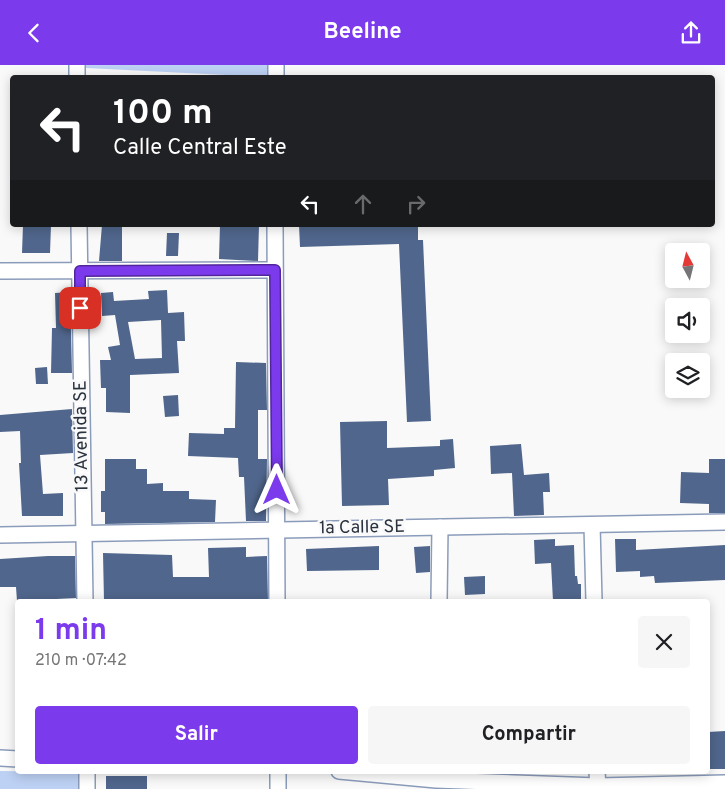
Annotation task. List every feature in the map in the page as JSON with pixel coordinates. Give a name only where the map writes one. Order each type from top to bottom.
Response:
[{"type":"street","name":"13 Avenida SE","points":[[79,227],[85,599]]},
{"type":"street","points":[[275,227],[277,599]]},
{"type":"street","points":[[0,271],[275,270]]},
{"type":"street","name":"1a Calle SE","points":[[0,535],[725,522]]},
{"type":"street","points":[[592,525],[594,599]]},
{"type":"street","points":[[439,599],[440,527]]},
{"type":"street","points":[[0,758],[15,759]]},
{"type":"street","points":[[87,774],[87,789]]},
{"type":"street","points":[[278,774],[278,789]]},
{"type":"street","points":[[371,774],[436,780],[725,783]]},
{"type":"shaded area","points":[[86,65],[267,65],[267,75],[227,75],[86,68]]},
{"type":"shaded area","points":[[0,771],[15,771],[15,774],[89,774],[89,789],[0,789]]},
{"type":"building","points":[[23,227],[51,227],[50,253],[22,253]]},
{"type":"building","points":[[102,227],[122,227],[122,261],[99,261]]},
{"type":"building","points":[[220,227],[259,227],[258,261],[219,259]]},
{"type":"building","points":[[299,227],[418,227],[418,240],[423,240],[431,421],[407,422],[399,244],[300,247]]},
{"type":"building","points":[[167,233],[179,233],[178,256],[166,256]]},
{"type":"building","points":[[167,290],[168,313],[184,312],[185,341],[177,341],[179,373],[130,375],[130,413],[106,412],[106,388],[101,388],[100,360],[111,360],[108,347],[120,345],[115,315],[102,316],[101,293],[113,292],[114,301],[149,299],[148,291]],"holes":[[[161,320],[162,358],[135,359],[128,322]]]},
{"type":"building","points":[[70,292],[72,373],[51,373],[52,328],[56,328],[55,293]]},
{"type":"building","points":[[236,362],[266,363],[267,410],[258,410],[258,459],[267,459],[266,521],[246,521],[244,477],[239,477],[238,458],[188,456],[189,433],[224,434],[224,428],[235,428]]},
{"type":"building","points":[[47,367],[48,384],[36,384],[35,368]]},
{"type":"building","points":[[178,395],[179,416],[165,417],[163,396]]},
{"type":"building","points":[[72,409],[73,453],[40,455],[43,494],[63,493],[63,516],[22,516],[19,463],[21,463],[20,431],[0,432],[0,415]]},
{"type":"building","points":[[387,421],[387,448],[440,446],[440,440],[453,439],[455,468],[434,470],[434,476],[388,479],[389,505],[342,506],[340,422]]},
{"type":"building","points":[[521,444],[524,475],[549,473],[550,492],[543,492],[544,515],[514,516],[512,473],[491,474],[490,446]]},
{"type":"building","points":[[105,459],[136,459],[136,469],[147,469],[147,484],[163,483],[163,491],[189,491],[189,499],[216,500],[215,522],[105,524],[105,512],[101,512],[101,491],[105,491]]},
{"type":"building","points":[[709,459],[725,459],[725,513],[709,513],[709,504],[680,503],[681,472],[709,473]]},
{"type":"building","points":[[555,539],[555,546],[574,545],[575,576],[577,576],[578,584],[581,584],[581,599],[553,599],[551,563],[535,564],[534,540]]},
{"type":"building","points":[[615,539],[636,539],[636,550],[725,545],[725,580],[655,583],[654,576],[640,577],[640,571],[616,572]]},
{"type":"building","points":[[379,546],[379,570],[307,571],[306,549]]},
{"type":"building","points":[[430,546],[430,572],[416,573],[414,547]]},
{"type":"building","points":[[246,547],[246,557],[267,556],[268,599],[104,599],[103,553],[172,555],[173,577],[209,577],[208,548]]},
{"type":"building","points":[[75,556],[76,598],[17,599],[16,587],[0,587],[0,559]]},
{"type":"building","points":[[485,576],[485,594],[465,595],[464,577]]},
{"type":"building","points":[[725,731],[725,769],[710,769],[710,732]]},
{"type":"building","points":[[106,776],[147,776],[147,789],[106,789]]},
{"type":"route","points":[[80,308],[80,271],[275,270],[277,490]]}]
